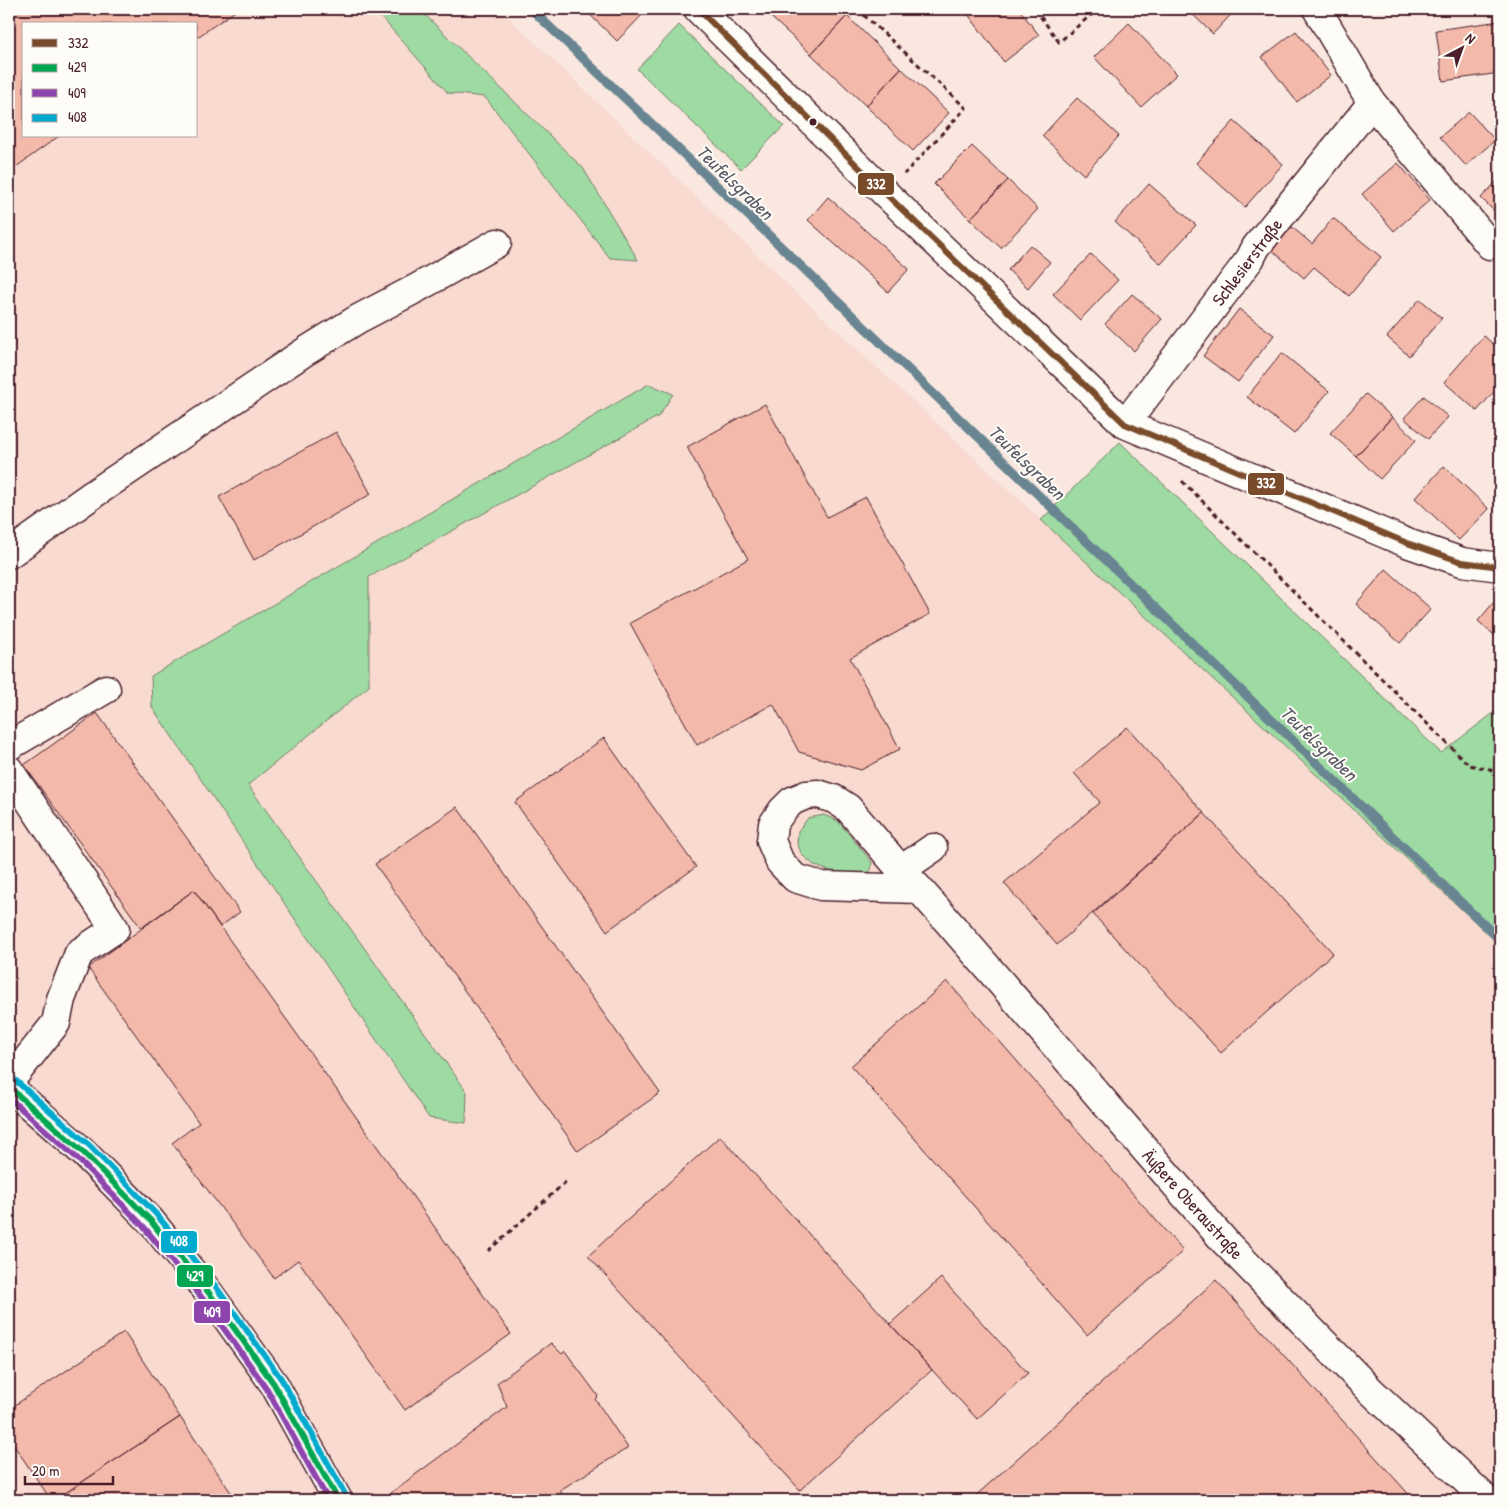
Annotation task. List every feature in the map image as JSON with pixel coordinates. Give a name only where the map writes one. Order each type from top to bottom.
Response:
[{"type":"street","points":[[698,9],[1124,424],[1407,544],[1462,562],[1500,567]]},
{"type":"street","points":[[1316,9],[1372,103],[1490,245]]},
{"type":"street","name":"Schlesierstraße","points":[[1124,424],[1244,267],[1256,247],[1372,103]]},
{"type":"street","points":[[9,554],[92,495],[306,351],[358,319],[496,243]]},
{"type":"street","points":[[9,746],[106,689]]},
{"type":"street","points":[[9,770],[115,929],[79,953],[61,999],[56,1023],[9,1082]]},
{"type":"street","name":"Äußere Oberaustraße","points":[[910,879],[821,886],[795,878],[780,862],[771,841],[773,824],[792,801],[806,795],[818,794],[848,808],[910,879],[1226,1243],[1371,1391],[1487,1500]]},
{"type":"street","points":[[910,879],[933,848]]},
{"type":"street","points":[[9,1087],[84,1153],[137,1206],[209,1293],[274,1384],[338,1500]]},
{"type":"path","points":[[858,9],[966,108],[886,194]]},
{"type":"path","points":[[862,13],[867,9]]},
{"type":"path","points":[[1035,9],[1059,42],[1098,9]]},
{"type":"path","points":[[1181,480],[1469,765],[1490,769],[1500,779]]},
{"type":"path","points":[[488,1251],[568,1180]]},
{"type":"shaded area","points":[[9,9],[500,9],[799,295],[1500,945],[1500,1500],[9,1500]]},
{"type":"green space","points":[[374,9],[419,9],[583,168],[638,260],[610,258],[485,97],[448,93]]},
{"type":"green space","points":[[679,25],[784,126],[741,169],[637,69]]},
{"type":"green space","points":[[649,384],[673,394],[659,416],[369,577],[369,686],[248,785],[467,1092],[466,1123],[429,1118],[152,707],[151,676]]},
{"type":"green space","points":[[1120,442],[1441,753],[1500,708],[1500,945],[1041,520]]},
{"type":"green space","points":[[824,815],[838,821],[872,862],[871,870],[866,874],[829,871],[814,865],[802,855],[797,843],[798,831],[808,818]]},
{"type":"building","points":[[9,9],[238,9],[198,37],[198,22],[22,22],[22,138],[56,138],[9,172]]},
{"type":"building","points":[[584,9],[648,9],[617,41]]},
{"type":"building","points":[[762,9],[839,9],[847,16],[811,54]]},
{"type":"building","points":[[964,9],[1019,9],[1039,35],[1004,62]]},
{"type":"building","points":[[1187,9],[1236,9],[1213,34]]},
{"type":"building","points":[[847,16],[901,68],[866,106],[811,54]]},
{"type":"building","points":[[1500,21],[1500,73],[1443,81],[1436,30]]},
{"type":"building","points":[[1129,23],[1177,74],[1141,107],[1094,57]]},
{"type":"building","points":[[1296,31],[1331,75],[1297,102],[1262,57]]},
{"type":"building","points":[[901,68],[949,113],[913,151],[866,106]]},
{"type":"building","points":[[1077,98],[1119,136],[1084,175],[1042,136]]},
{"type":"building","points":[[1469,112],[1495,140],[1466,166],[1440,137]]},
{"type":"building","points":[[1234,121],[1283,164],[1245,207],[1196,163]]},
{"type":"building","points":[[972,146],[1008,180],[970,219],[934,184]]},
{"type":"building","points":[[1398,163],[1430,200],[1394,231],[1362,194]]},
{"type":"building","points":[[1500,178],[1500,217],[1481,198]]},
{"type":"building","points":[[1008,180],[1038,209],[1001,248],[970,219]]},
{"type":"building","points":[[1149,184],[1196,225],[1161,264],[1115,222]]},
{"type":"building","points":[[828,197],[909,269],[888,292],[808,220]]},
{"type":"building","points":[[1333,218],[1381,257],[1349,296],[1314,267],[1304,278],[1272,250],[1292,227],[1312,244]]},
{"type":"building","points":[[1030,245],[1050,262],[1028,288],[1008,270]]},
{"type":"building","points":[[1091,254],[1118,280],[1080,320],[1053,294]]},
{"type":"building","points":[[1132,294],[1162,319],[1134,351],[1105,324]]},
{"type":"building","points":[[1420,299],[1442,318],[1409,356],[1387,337]]},
{"type":"building","points":[[1239,309],[1274,335],[1238,382],[1203,356]]},
{"type":"building","points":[[1484,336],[1500,350],[1500,385],[1477,411],[1444,382]]},
{"type":"building","points":[[1282,353],[1329,391],[1294,434],[1247,397]]},
{"type":"building","points":[[1366,394],[1392,417],[1356,456],[1330,433]]},
{"type":"building","points":[[1424,396],[1448,417],[1428,439],[1404,418]]},
{"type":"building","points":[[765,404],[827,517],[866,497],[930,614],[850,658],[900,749],[861,770],[799,752],[773,704],[697,745],[630,623],[748,559],[687,447]]},
{"type":"building","points":[[1392,417],[1416,440],[1380,479],[1356,456]]},
{"type":"building","points":[[336,432],[371,494],[254,560],[219,497]]},
{"type":"building","points":[[1444,466],[1489,509],[1459,540],[1415,498]]},
{"type":"building","points":[[1386,569],[1431,609],[1400,643],[1356,604]]},
{"type":"building","points":[[1500,595],[1500,640],[1478,621]]},
{"type":"building","points":[[97,713],[240,912],[220,927],[194,890],[141,928],[24,765]]},
{"type":"building","points":[[1127,727],[1204,813],[1057,945],[1004,883],[1100,802],[1074,773]]},
{"type":"building","points":[[604,738],[696,867],[607,931],[515,802]]},
{"type":"building","points":[[457,807],[660,1093],[578,1151],[375,864]]},
{"type":"building","points":[[1204,813],[1333,953],[1221,1053],[1093,914]]},
{"type":"building","points":[[194,890],[511,1334],[405,1410],[298,1260],[274,1278],[172,1143],[199,1123],[88,968]]},
{"type":"building","points":[[947,981],[1183,1251],[1087,1335],[851,1066]]},
{"type":"building","points":[[720,1136],[932,1370],[800,1490],[588,1256]]},
{"type":"building","points":[[941,1278],[1028,1373],[977,1419],[890,1324]]},
{"type":"building","points":[[1216,1280],[1414,1500],[971,1500]]},
{"type":"building","points":[[124,1332],[180,1417],[55,1500],[51,1500],[9,1438],[9,1409]]},
{"type":"building","points":[[551,1343],[562,1354],[565,1351],[598,1396],[595,1399],[628,1448],[560,1490],[565,1500],[381,1500],[507,1407],[497,1383]]},
{"type":"building","points":[[180,1417],[236,1500],[55,1500]]},
{"type":"waterway","name":"Teufelsgraben","points":[[531,9],[774,240],[1500,940]]},
{"type":"transit line","name":"332","points":[[698,9],[886,194],[1125,424],[1407,543],[1462,562],[1500,567]]},
{"type":"transit line","name":"408","points":[[15,1080],[90,1146],[156,1214],[216,1287],[282,1380],[346,1496]]},
{"type":"transit line","name":"429","points":[[9,1087],[84,1153],[150,1220],[209,1293],[274,1384],[338,1500]]},
{"type":"transit line","name":"409","points":[[9,1098],[78,1159],[143,1226],[202,1298],[267,1389],[328,1500]]}]
